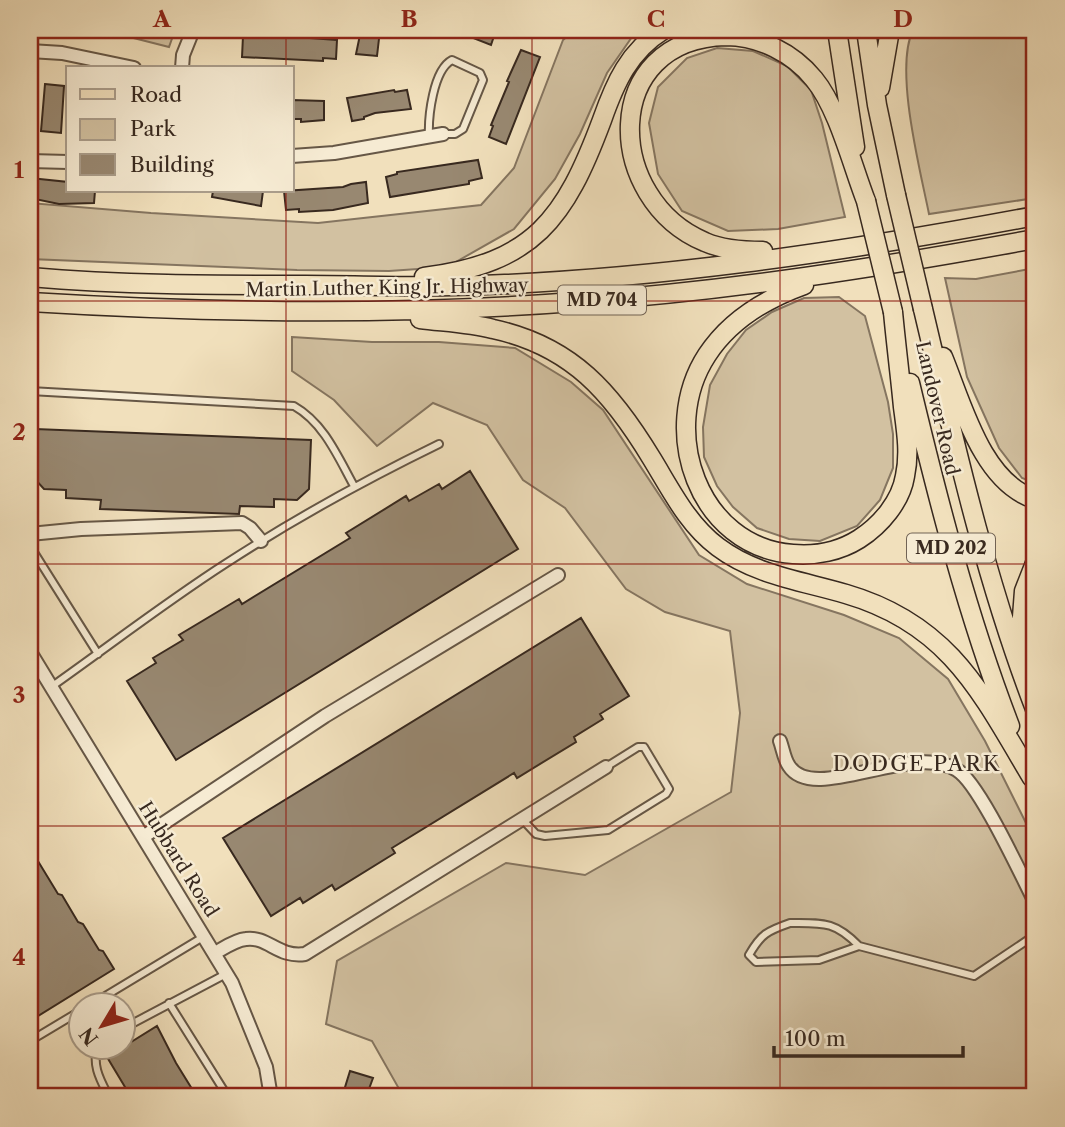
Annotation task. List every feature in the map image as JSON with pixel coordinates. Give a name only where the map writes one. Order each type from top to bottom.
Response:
[{"type":"main road","points":[[360,285],[449,274],[482,266],[508,254],[531,238],[558,210],[576,183],[614,86],[625,66],[645,42],[663,30]]},
{"type":"main road","name":"Landover Road","points":[[837,30],[846,99],[866,201],[941,511],[961,584],[1000,700],[1034,781]]},
{"type":"main road","name":"Landover Road","points":[[866,30],[877,105],[896,195],[981,548],[1035,709]]},
{"type":"main road","points":[[877,105],[890,30]]},
{"type":"main road","points":[[821,252],[754,251],[714,246],[690,234],[660,209],[638,174],[629,135],[634,98],[649,70],[676,48],[708,38],[743,37],[787,54],[814,78],[827,98],[866,201]]},
{"type":"main road","name":"Martin Luther King Jr. Highway","points":[[30,276],[201,284],[453,286],[529,282],[652,272],[821,252],[1032,216]]},
{"type":"main road","name":"Martin Luther King Jr. Highway","points":[[30,302],[184,310],[364,312],[575,302],[838,273],[1035,239]]},
{"type":"main road","points":[[946,256],[1035,250]]},
{"type":"main road","points":[[838,273],[775,296],[751,310],[712,347],[694,382],[686,423],[690,466],[704,501],[720,520],[739,536],[760,547],[783,553],[821,553],[854,542],[872,529],[887,513],[903,486],[907,462],[893,312]]},
{"type":"main road","points":[[923,309],[987,459],[1011,487],[1035,499]]},
{"type":"main road","points":[[364,312],[492,328],[524,338],[570,363],[597,384],[618,408],[689,518],[706,537],[727,554],[751,567],[872,602],[900,615],[928,634],[953,657],[975,684],[1034,781]]},
{"type":"main road","points":[[1018,663],[1024,591],[1035,563]]},
{"type":"street","points":[[181,66],[193,30]]},
{"type":"street","points":[[30,51],[62,53],[97,64],[116,66]]},
{"type":"street","points":[[294,156],[334,153],[443,134]]},
{"type":"street","points":[[30,160],[66,162]]},
{"type":"street","points":[[30,534],[81,529],[242,523],[261,541]]},
{"type":"street","points":[[143,837],[337,709],[558,575]]},
{"type":"street","name":"Hubbard Road","points":[[30,652],[226,973],[245,1012],[266,1067],[271,1097]]},
{"type":"street","points":[[780,741],[789,766],[795,772],[815,779],[848,776],[924,760],[950,765],[961,771],[980,797],[1035,902]]},
{"type":"street","points":[[215,953],[238,941],[254,939],[294,956],[305,954],[606,767]]},
{"type":"lane","points":[[429,137],[428,113],[433,95],[446,63],[452,60],[480,73],[483,80],[463,130],[455,134],[443,134]]},
{"type":"lane","points":[[30,391],[295,406],[308,414],[321,429],[354,486]]},
{"type":"lane","points":[[51,687],[261,541],[354,486],[439,444]]},
{"type":"lane","points":[[30,546],[98,654]]},
{"type":"lane","points":[[522,819],[536,834],[545,836],[608,830],[666,794],[668,789],[644,747],[638,747],[606,767]]},
{"type":"lane","points":[[859,946],[819,960],[755,962],[749,955],[759,939],[769,930],[790,923],[835,926],[845,931],[859,946],[974,976],[1035,934]]},
{"type":"lane","points":[[115,990],[204,936]]},
{"type":"lane","points":[[136,1021],[226,973]]},
{"type":"lane","points":[[169,1003],[228,1097]]},
{"type":"lane","points":[[30,1041],[66,1019]]},
{"type":"lane","points":[[96,1060],[97,1072],[109,1097]]},
{"type":"green space","points":[[102,30],[175,30],[169,47]]},
{"type":"green space","points":[[575,30],[643,30],[632,37],[607,73],[580,134],[555,179],[514,229],[447,267],[389,271],[297,270],[30,259],[30,203],[318,223],[481,205],[514,168],[563,40]]},
{"type":"green space","points":[[913,30],[1035,30],[1035,198],[929,214],[907,93],[908,47]]},
{"type":"green space","points":[[717,48],[753,51],[787,66],[811,90],[845,217],[778,229],[728,231],[682,211],[658,174],[649,123],[658,87],[687,58]]},
{"type":"green space","points":[[1035,268],[1035,483],[1022,478],[999,448],[967,377],[945,278],[976,279]]},
{"type":"green space","points":[[839,297],[865,316],[888,402],[893,434],[893,468],[880,500],[857,526],[820,541],[789,539],[757,528],[733,507],[717,486],[704,457],[703,427],[710,385],[727,354],[746,330],[772,312],[804,298]]},
{"type":"green space","points":[[292,337],[372,342],[439,342],[515,348],[571,382],[603,410],[699,555],[747,584],[844,615],[899,638],[948,679],[985,741],[1035,841],[1035,1097],[401,1097],[402,1094],[372,1041],[326,1024],[337,961],[506,863],[585,875],[731,792],[740,713],[730,631],[665,612],[626,589],[565,508],[523,480],[487,425],[433,403],[377,446],[334,400],[292,371]]},
{"type":"building","points":[[361,30],[380,30],[377,56],[356,54]]},
{"type":"building","points":[[453,30],[496,30],[491,45]]},
{"type":"building","points":[[255,34],[337,40],[336,59],[323,58],[323,61],[242,57],[243,36],[255,37]]},
{"type":"building","points":[[521,50],[540,57],[506,144],[489,137],[493,126],[491,125],[509,82],[507,81]]},
{"type":"building","points":[[45,84],[64,86],[61,133],[41,131]]},
{"type":"building","points":[[407,90],[411,109],[375,113],[352,121],[347,98]]},
{"type":"building","points":[[294,100],[324,101],[324,120],[301,122],[301,119],[294,119]]},
{"type":"building","points":[[478,160],[482,178],[469,181],[469,184],[390,197],[386,177],[397,172]]},
{"type":"building","points":[[30,178],[66,182],[66,192],[95,192],[94,203],[59,204],[30,198]]},
{"type":"building","points":[[366,182],[368,203],[333,210],[286,210],[284,192]]},
{"type":"building","points":[[213,192],[263,192],[261,206],[212,197]]},
{"type":"building","points":[[35,429],[311,440],[309,489],[297,500],[274,499],[274,507],[240,506],[239,514],[100,509],[101,500],[66,498],[66,490],[44,489],[33,477]]},
{"type":"building","points":[[470,471],[518,549],[176,760],[127,681],[156,663],[153,658],[183,640],[179,635],[239,599],[242,604],[350,538],[346,533],[406,496],[409,501],[439,484],[442,489]]},
{"type":"building","points":[[581,618],[629,696],[600,714],[603,719],[574,737],[576,742],[517,778],[514,773],[392,848],[395,853],[335,890],[332,885],[303,903],[300,898],[271,916],[223,838]]},
{"type":"building","points":[[30,848],[58,894],[62,895],[78,922],[83,924],[114,969],[80,990],[66,990],[66,999],[30,1021]]},
{"type":"building","points":[[157,1026],[197,1097],[131,1097],[109,1060],[136,1060],[136,1039]]},
{"type":"building","points":[[350,1071],[373,1078],[366,1097],[342,1097]]},
{"type":"district","name":"DODGE PARK","points":[[917,764]]}]
